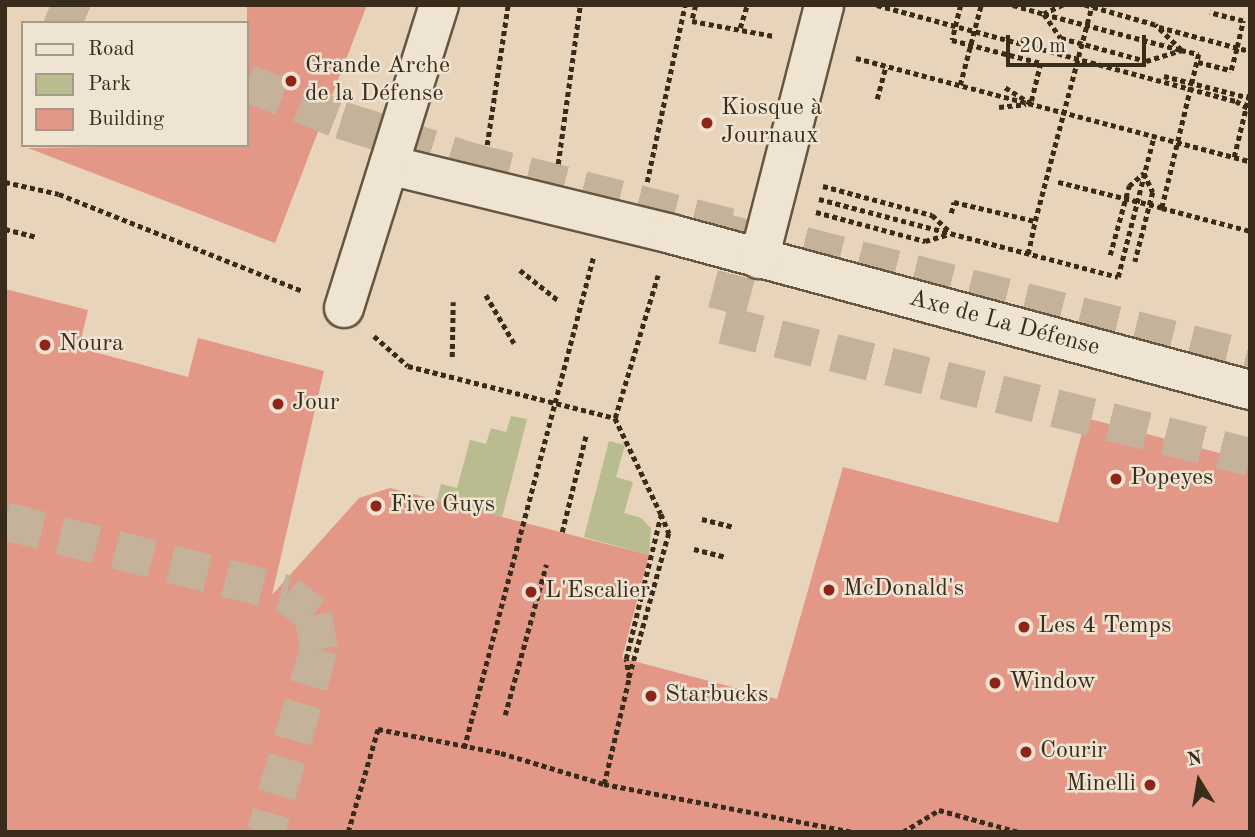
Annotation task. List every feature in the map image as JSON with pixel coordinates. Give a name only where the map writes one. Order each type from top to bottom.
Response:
[{"type":"street","points":[[344,307],[439,5]]},
{"type":"street","points":[[759,259],[824,5]]},
{"type":"street","name":"Axe de La Défense","points":[[389,165],[671,234],[1250,390]]},
{"type":"path","points":[[485,154],[508,5]]},
{"type":"path","points":[[556,174],[580,5]]},
{"type":"path","points":[[646,187],[685,5]]},
{"type":"path","points":[[696,5],[692,21],[728,31],[740,28],[777,37]]},
{"type":"path","points":[[740,28],[747,5]]},
{"type":"path","points":[[961,5],[952,40],[1041,63],[1031,104]]},
{"type":"path","points":[[960,85],[981,5]]},
{"type":"path","points":[[1013,5],[1199,54],[1162,208]]},
{"type":"path","points":[[1044,14],[1063,5]]},
{"type":"path","points":[[1085,5],[1155,25],[1181,50]]},
{"type":"path","points":[[876,6],[1236,101],[1250,107]]},
{"type":"path","points":[[1028,254],[1091,7],[1250,51]]},
{"type":"path","points":[[1198,62],[1231,70],[1237,47],[1243,21],[1210,13]]},
{"type":"path","points":[[1044,14],[1061,38],[1146,61],[1181,50]]},
{"type":"path","points":[[850,56],[1250,161]]},
{"type":"path","points":[[877,99],[886,66]]},
{"type":"path","points":[[1164,76],[1250,98]]},
{"type":"path","points":[[1004,87],[1031,104]]},
{"type":"path","points":[[1233,156],[1250,92]]},
{"type":"path","points":[[999,107],[1031,104]]},
{"type":"path","points":[[808,196],[1118,277],[1154,136]]},
{"type":"path","points":[[1177,142],[1250,161]]},
{"type":"path","points":[[1233,156],[1250,161]]},
{"type":"path","points":[[1110,255],[1129,186],[1144,173]]},
{"type":"path","points":[[1135,261],[1153,192],[1144,173]]},
{"type":"path","points":[[1057,182],[1250,231]]},
{"type":"path","points":[[5,183],[58,194],[344,307],[408,366],[615,418]]},
{"type":"path","points":[[811,183],[932,215],[951,233]]},
{"type":"path","points":[[951,213],[954,202],[1035,222]]},
{"type":"path","points":[[805,209],[925,241],[951,233]]},
{"type":"path","points":[[464,748],[603,218]]},
{"type":"path","points":[[5,229],[37,237]]},
{"type":"path","points":[[604,784],[629,678],[669,533],[615,418],[671,234]]},
{"type":"path","points":[[520,270],[559,301]]},
{"type":"path","points":[[486,295],[514,343]]},
{"type":"path","points":[[452,357],[453,302]]},
{"type":"path","points":[[562,532],[586,435]]},
{"type":"path","points":[[629,678],[626,659],[661,514]]},
{"type":"path","points":[[702,519],[734,527]]},
{"type":"path","points":[[694,548],[726,557]]},
{"type":"path","points":[[505,715],[546,565]]},
{"type":"path","points":[[348,832],[378,729],[464,748],[501,753],[604,784],[853,832]]},
{"type":"path","points":[[903,832],[939,810],[1019,832]]},
{"type":"green space","points":[[511,416],[527,419],[502,517],[437,500],[441,484],[457,488],[470,440],[486,444],[491,428],[506,432]]},
{"type":"green space","points":[[609,441],[625,445],[616,477],[633,482],[624,513],[641,518],[651,528],[649,555],[584,537]]},
{"type":"building","name":"Grande Arche de la Défense","points":[[247,5],[367,5],[275,243],[28,148],[248,147]]},
{"type":"building","name":"Les 4 Temps","points":[[5,289],[88,310],[79,348],[188,377],[198,338],[324,371],[272,595],[359,498],[390,488],[649,555],[622,658],[777,699],[843,467],[1058,523],[1086,418],[1250,461],[1250,832],[5,832]]},
{"type":"tunnel","points":[[50,5],[90,21]]},
{"type":"tunnel","points":[[248,83],[341,120],[472,162],[1250,359]]},
{"type":"tunnel","points":[[751,220],[723,325],[1250,457]]},
{"type":"tunnel","points":[[5,521],[287,594],[313,615],[319,649],[266,832]]},
{"type":"place","name":"Grande Arche de la Défense","points":[[291,81]]},
{"type":"place","name":"Kiosque à Journaux","points":[[707,123]]},
{"type":"place","name":"Noura","points":[[45,345]]},
{"type":"place","name":"Jour","points":[[278,404]]},
{"type":"place","name":"Popeyes","points":[[1116,479]]},
{"type":"place","name":"Five Guys","points":[[376,506]]},
{"type":"place","name":"McDonald's","points":[[829,590]]},
{"type":"place","name":"L'Escalier","points":[[531,592]]},
{"type":"place","name":"Les 4 Temps","points":[[1024,627]]},
{"type":"place","name":"Window","points":[[995,683]]},
{"type":"place","name":"Starbucks","points":[[651,696]]},
{"type":"place","name":"Courir","points":[[1026,752]]},
{"type":"place","name":"Minelli","points":[[1150,785]]}]
